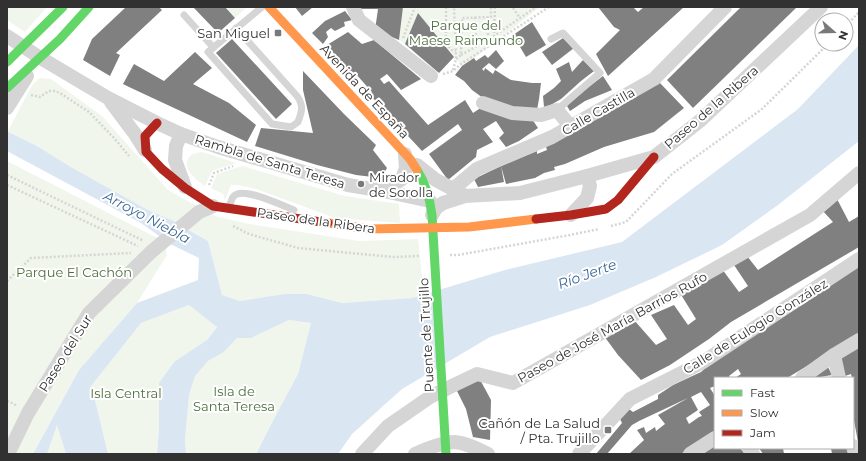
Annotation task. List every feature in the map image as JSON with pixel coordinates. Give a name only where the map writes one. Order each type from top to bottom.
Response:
[{"type":"main road","points":[[7,62],[63,7]]},
{"type":"main road","points":[[12,89],[89,7]]},
{"type":"main road","name":"Avenida de España","points":[[269,7],[407,157],[422,178],[430,200],[432,215]]},
{"type":"main road","points":[[146,152],[145,136],[157,124]]},
{"type":"main road","name":"Rambla de Santa Teresa","points":[[146,152],[162,169],[185,188]]},
{"type":"main road","points":[[571,215],[606,209],[618,200],[654,157]]},
{"type":"main road","name":"Paseo de la Ribera","points":[[185,188],[213,206],[369,229],[469,227],[571,215]]},
{"type":"main road","name":"Puente de Trujillo","points":[[432,215],[446,454]]},
{"type":"street","points":[[353,7],[359,20],[432,76]]},
{"type":"street","name":"Calle Castilla","points":[[459,193],[477,169],[552,137],[654,79],[725,7]]},
{"type":"street","name":"Paseo de la Ribera","points":[[459,193],[520,194],[654,157],[701,120],[821,7]]},
{"type":"street","name":"Rambla de Santa Teresa","points":[[7,36],[108,98],[157,124],[181,134],[218,147],[348,185],[430,200]]},
{"type":"street","points":[[7,108],[12,89],[39,57]]},
{"type":"street","name":"Rambla de Santa Teresa","points":[[108,98],[135,134],[146,152]]},
{"type":"street","points":[[483,103],[512,113],[541,115],[557,110],[570,126]]},
{"type":"street","name":"Rambla de Santa Teresa","points":[[181,134],[176,146],[175,160],[185,188]]},
{"type":"street","points":[[384,191],[402,179],[406,168],[407,157]]},
{"type":"street","points":[[407,157],[436,180],[459,193],[436,208],[432,215]]},
{"type":"street","points":[[609,170],[620,176],[622,181],[618,200]]},
{"type":"street","name":"Paseo de José María Barrios Rufo","points":[[362,454],[388,426],[430,397],[477,374],[513,383],[810,216],[859,173]]},
{"type":"street","points":[[571,215],[587,198],[590,186],[588,176]]},
{"type":"street","name":"Paseo del Sur","points":[[8,454],[28,413],[89,313],[154,250],[199,212],[213,206]]},
{"type":"street","name":"Calle de Eulogio González","points":[[579,454],[630,393],[703,362],[859,260]]},
{"type":"street","points":[[803,377],[834,355],[859,340]]},
{"type":"street","points":[[834,355],[839,377]]},
{"type":"street","points":[[690,454],[714,439]]},
{"type":"street","points":[[416,454],[441,444],[455,442],[467,445],[488,454]]},
{"type":"lane","points":[[236,28],[297,96],[301,103],[302,111],[298,122],[291,127],[272,124],[208,52],[213,47],[236,28],[262,7]]},
{"type":"lane","points":[[184,15],[213,47]]},
{"type":"lane","points":[[551,39],[563,33],[600,73],[557,110]]},
{"type":"lane","points":[[229,208],[233,196],[247,193],[330,224]]},
{"type":"path","points":[[401,42],[415,7]]},
{"type":"path","points":[[446,7],[446,37],[448,46],[452,50],[456,51]]},
{"type":"path","points":[[453,71],[456,59],[454,7]]},
{"type":"path","points":[[461,55],[462,18],[491,17],[491,7]]},
{"type":"path","points":[[494,7],[494,36],[536,7]]},
{"type":"path","points":[[432,76],[446,74],[453,71],[461,64],[549,7]]},
{"type":"path","points":[[513,8],[520,18]]},
{"type":"path","points":[[475,17],[476,47]]},
{"type":"path","points":[[456,59],[488,40],[488,17]]},
{"type":"path","points":[[12,89],[40,97],[48,91],[60,93],[89,112],[133,160]]},
{"type":"path","points":[[213,206],[216,194],[207,191],[214,173],[235,165]]},
{"type":"path","points":[[7,175],[154,250]]},
{"type":"path","points":[[7,184],[154,250]]},
{"type":"path","points":[[226,224],[233,227]]},
{"type":"path","points":[[7,281],[31,258],[154,250]]},
{"type":"green space","points":[[7,7],[47,7],[25,32],[7,20]]},
{"type":"green space","points":[[225,7],[247,7],[235,18]]},
{"type":"green space","name":"Parque del Maese Raimundo","points":[[403,7],[540,7],[463,67],[418,13],[405,44],[399,40]]},
{"type":"green space","points":[[40,78],[51,79],[102,116],[168,190],[215,216],[249,224],[359,241],[418,239],[424,295],[412,298],[342,303],[307,294],[284,294],[240,301],[222,295],[208,241],[178,223],[148,210],[8,131],[31,87]]},
{"type":"green space","points":[[202,152],[236,163],[212,171],[205,186],[192,175],[187,167],[188,159],[191,156]]},
{"type":"green space","name":"Parque El Cachón","points":[[7,161],[165,242],[167,255],[137,303],[79,370],[33,454],[7,454]]},
{"type":"green space","points":[[242,166],[345,196],[399,204],[400,223],[335,218],[256,189],[238,185],[231,185],[225,200],[223,194],[211,188],[217,174]]},
{"type":"green space","name":"Isla Central","points":[[189,305],[217,326],[207,340],[175,361],[159,429],[157,454],[108,454],[90,386],[141,323]]},
{"type":"green space","name":"Isla de Santa Teresa","points":[[289,320],[311,323],[298,374],[256,454],[186,454],[185,440],[189,395],[195,376],[208,361],[224,352],[237,338],[251,338]]},
{"type":"green space","points":[[57,424],[66,454],[47,454]]},
{"type":"water","name":"Río Jerte","points":[[859,45],[859,141],[778,205],[722,245],[656,277],[590,305],[490,337],[402,389],[352,434],[338,454],[256,454],[298,374],[311,323],[289,320],[251,338],[237,338],[224,352],[208,361],[195,376],[189,395],[185,440],[186,454],[157,454],[159,429],[159,383],[175,361],[207,340],[217,327],[189,305],[141,323],[91,386],[108,454],[66,454],[57,425],[47,454],[33,454],[79,370],[137,303],[198,280],[199,258],[170,244],[187,229],[208,241],[222,295],[240,301],[284,294],[307,294],[342,303],[412,298],[505,270],[622,242],[798,109],[854,52]]},
{"type":"water","name":"Arroyo Niebla","points":[[7,131],[37,146],[69,166],[148,210],[178,223],[162,238],[141,223],[7,151]]},
{"type":"building","points":[[126,7],[159,7],[162,10],[116,53],[120,55],[110,76],[83,60],[92,39]]},
{"type":"building","points":[[193,7],[225,7],[235,18],[218,33]]},
{"type":"building","points":[[295,7],[313,7],[302,16]]},
{"type":"building","points":[[357,7],[403,7],[399,40],[375,30],[378,9],[358,9]]},
{"type":"building","points":[[598,7],[633,7],[638,12],[644,7],[684,7],[608,76],[596,54],[620,30],[614,27]]},
{"type":"building","points":[[741,7],[797,7],[693,108],[667,80]]},
{"type":"building","points":[[345,11],[352,20],[344,22],[345,26],[335,31],[331,28],[326,32],[328,37],[323,44],[312,33],[325,21]]},
{"type":"building","points":[[418,13],[454,57],[439,73],[405,44]]},
{"type":"building","points":[[532,22],[546,45],[526,57],[513,35]]},
{"type":"building","points":[[348,32],[362,44],[374,40],[421,79],[401,90],[387,74],[380,79],[384,84],[389,81],[428,125],[465,100],[473,113],[482,107],[532,119],[538,128],[519,141],[506,147],[499,138],[504,133],[496,121],[483,129],[493,142],[477,150],[476,157],[448,180],[429,154],[462,130],[458,124],[422,151],[369,94],[372,92],[355,73],[353,75],[327,45]]},
{"type":"building","points":[[563,38],[574,48],[552,65],[542,52]]},
{"type":"building","points":[[232,39],[292,104],[276,119],[216,53]]},
{"type":"building","points":[[496,50],[504,61],[496,69],[489,63],[482,69],[484,71],[485,68],[493,74],[495,70],[511,80],[541,83],[537,110],[503,106],[483,98],[455,75],[462,66],[474,58],[476,61],[485,55],[488,58]]},
{"type":"building","points":[[195,52],[212,68],[193,84],[229,103],[256,125],[247,142],[123,84],[134,64],[164,81]]},
{"type":"building","points":[[583,60],[594,71],[561,99],[549,106],[544,107],[543,96],[561,81],[556,69],[569,62],[572,72]]},
{"type":"building","points":[[303,71],[376,145],[373,150],[387,168],[381,178],[356,175],[255,146],[261,128],[313,133],[303,90]]},
{"type":"building","points":[[603,76],[612,90],[585,101],[570,111],[567,106],[587,84],[590,86]]},
{"type":"building","points":[[660,83],[684,108],[654,132],[604,147],[565,164],[554,167],[555,170],[544,173],[535,178],[506,184],[501,166],[537,151],[537,154],[547,150],[546,147],[592,118]]},
{"type":"building","points":[[501,166],[504,182],[478,187],[474,179]]},
{"type":"building","points":[[837,199],[849,222],[859,216],[859,247],[731,322],[709,339],[670,365],[641,380],[618,355],[604,336],[634,320],[656,345],[667,339],[651,315],[674,305],[688,325],[696,319],[680,293],[722,269],[739,292],[748,286],[734,265],[747,256],[758,270],[833,222],[822,210]]},
{"type":"building","points":[[859,265],[859,335],[789,377],[736,377],[741,374],[738,369],[730,377],[714,377],[714,386],[710,388],[714,394],[714,432],[681,454],[629,454],[644,440],[637,430],[644,427],[646,433],[655,427],[656,431],[665,424],[658,415],[688,398],[632,425],[607,454],[596,454],[622,423],[620,419],[629,409],[633,412],[658,399],[658,395],[673,385],[701,372],[721,354]],"holes":[[[701,392],[710,405],[699,412],[702,416],[689,424],[686,418],[698,410],[691,397]]]},
{"type":"building","points":[[859,346],[859,442],[854,420],[854,377],[852,377],[851,374],[845,376],[840,357]]},
{"type":"building","points":[[827,365],[832,375],[820,377],[810,377]]},
{"type":"building","points":[[477,374],[491,400],[490,440],[473,437],[466,409],[454,385]]},
{"type":"building","points":[[714,447],[714,449],[741,449],[745,454],[701,454]]},
{"type":"building","points":[[760,449],[783,449],[784,454],[763,454]]},
{"type":"building","points":[[831,449],[849,449],[851,454],[832,454]]},
{"type":"traffic: fast","points":[[7,62],[63,7]]},
{"type":"traffic: fast","points":[[7,88],[60,39],[89,7]]},
{"type":"traffic: fast","points":[[417,170],[427,192],[432,215],[446,454]]},
{"type":"traffic: slow","points":[[269,7],[410,159],[417,170]]},
{"type":"traffic: slow","points":[[328,223],[369,229],[469,227],[536,219]]},
{"type":"traffic: jam","points":[[157,123],[145,136],[146,152],[162,169],[185,188],[213,206],[328,223]]},
{"type":"traffic: jam","points":[[536,219],[606,209],[618,200],[654,157]]},
{"type":"place","name":"San Miguel","points":[[278,33]]},
{"type":"place","name":"Mirador de Sorolla","points":[[361,184]]},
{"type":"place","name":"Cañón de La Salud / Pta. Trujillo","points":[[608,430]]}]
